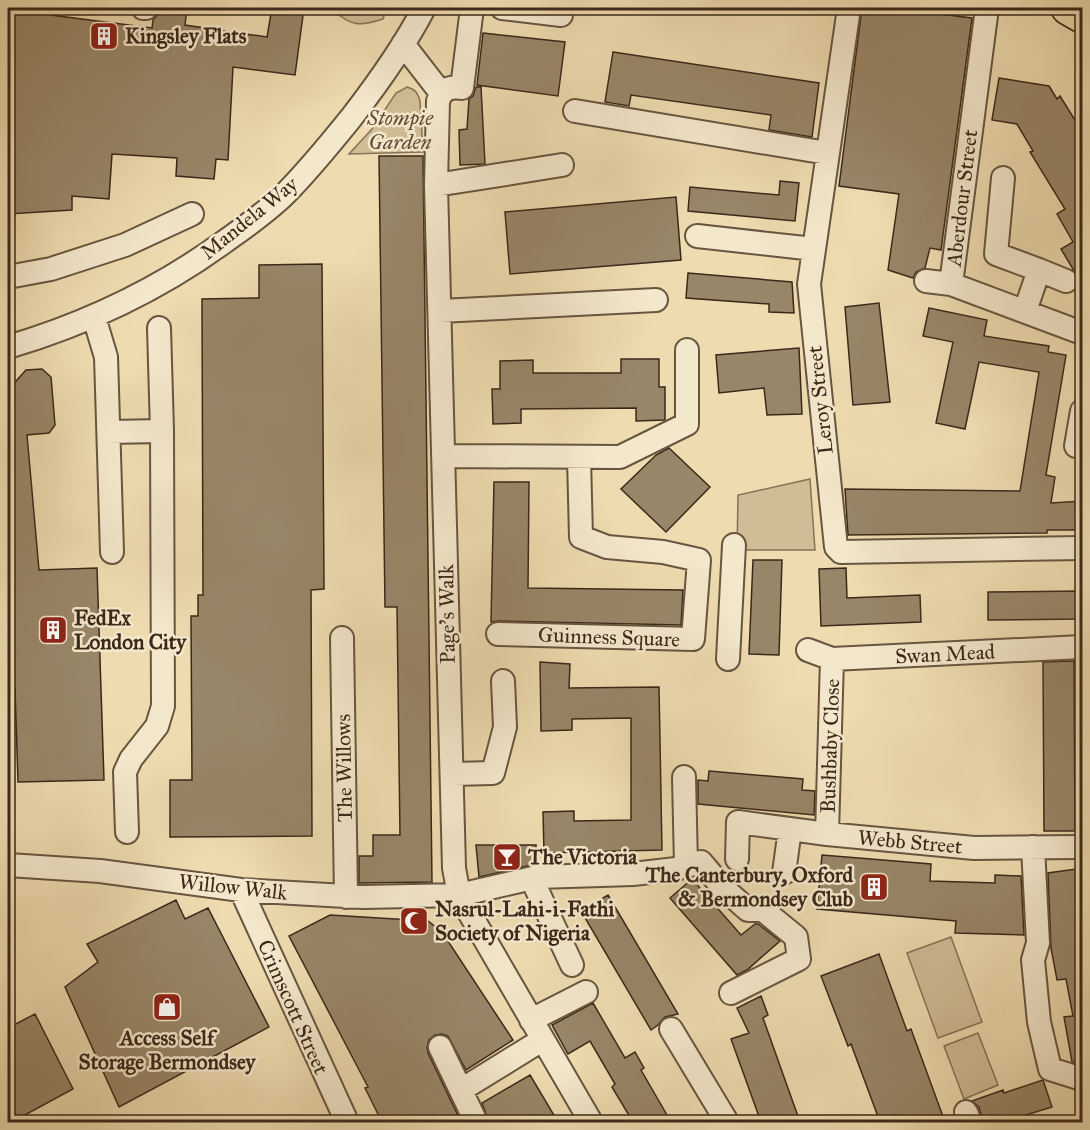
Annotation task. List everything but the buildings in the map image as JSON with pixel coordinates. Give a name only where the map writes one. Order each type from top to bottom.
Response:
[{"type":"highway","points":[[1068,8],[1083,16]]},
{"type":"street","name":"Mandela Way","points":[[8,347],[94,317],[135,298],[182,272],[236,234],[284,194],[324,150],[363,102],[403,44],[424,8]]},
{"type":"street","name":"Page's Walk","points":[[472,8],[451,90],[438,102],[436,185],[454,868],[459,895],[591,1122]]},
{"type":"street","points":[[502,8],[561,15]]},
{"type":"street","name":"Leroy Street","points":[[849,8],[827,153],[809,298],[836,547],[841,552],[1083,548]]},
{"type":"street","name":"Aberdour Street","points":[[987,8],[951,284],[1083,333]]},
{"type":"street","points":[[403,44],[451,90]]},
{"type":"street","points":[[575,111],[827,153]]},
{"type":"street","points":[[436,185],[562,165]]},
{"type":"street","points":[[1003,178],[996,254],[1066,280]]},
{"type":"street","points":[[8,277],[51,269],[125,245],[192,214]]},
{"type":"street","points":[[697,236],[814,249]]},
{"type":"street","points":[[1025,311],[1039,270]]},
{"type":"street","points":[[926,281],[951,284]]},
{"type":"street","points":[[440,311],[656,300]]},
{"type":"street","points":[[94,317],[106,357],[112,552]]},
{"type":"street","points":[[126,832],[125,772],[131,759],[157,726],[163,706],[162,431],[159,328]]},
{"type":"street","points":[[444,456],[620,457],[687,424],[687,350]]},
{"type":"street","points":[[1076,446],[1083,411]]},
{"type":"street","points":[[109,432],[162,431]]},
{"type":"street","name":"Guinness Square","points":[[498,634],[693,639],[699,560],[663,552],[607,547],[581,537],[579,458]]},
{"type":"street","points":[[728,659],[734,545]]},
{"type":"street","name":"The Willows","points":[[342,638],[346,897]]},
{"type":"street","name":"Swan Mead","points":[[808,650],[832,659],[1083,647]]},
{"type":"street","name":"Bushbaby Close","points":[[827,834],[832,659]]},
{"type":"street","points":[[452,774],[493,773],[505,727],[503,681]]},
{"type":"street","points":[[684,777],[686,866],[701,862],[723,888],[748,910],[763,910],[796,937],[799,959],[731,993]]},
{"type":"street","name":"Webb Street","points":[[737,859],[738,822],[827,834],[974,848],[1083,847]]},
{"type":"street","points":[[784,873],[790,829]]},
{"type":"street","points":[[1033,847],[1038,944],[1033,960],[1040,1022],[1050,1068],[1083,1079]]},
{"type":"street","name":"Willow Walk","points":[[8,865],[130,874],[241,890],[346,897],[459,895],[537,877],[633,874],[686,866]]},
{"type":"street","points":[[537,877],[536,888],[572,965]]},
{"type":"street","name":"Crimscott Street","points":[[241,890],[347,1122]]},
{"type":"street","points":[[531,1020],[586,992]]},
{"type":"street","points":[[671,1029],[727,1122]]},
{"type":"street","points":[[461,1090],[542,1040]]},
{"type":"street","points":[[440,1047],[476,1122]]},
{"type":"green space","points":[[335,8],[387,8],[383,19],[358,24],[352,23],[335,12]]},
{"type":"green space","name":"Stompie Garden","points":[[407,87],[416,92],[420,101],[423,152],[349,154],[372,129],[396,93]]},
{"type":"green space","points":[[810,479],[815,550],[737,550],[738,495]]},
{"type":"green space","points":[[951,937],[982,1022],[938,1038],[907,953]]},
{"type":"green space","points":[[978,1033],[998,1085],[964,1099],[944,1046]]},
{"type":"place","name":"Kingsley Flats","points":[[104,36]]},
{"type":"place","name":"FedEx London City","points":[[53,630]]},
{"type":"place","name":"The Victoria","points":[[507,857]]},
{"type":"place","name":"The Canterbury, Oxford & Bermondsey Club","points":[[874,887]]},
{"type":"place","name":"Nasrul-Lahi-i-Fathi Society of Nigeria","points":[[414,921]]},
{"type":"place","name":"Access Self Storage Bermondsey","points":[[167,1007]]}]
